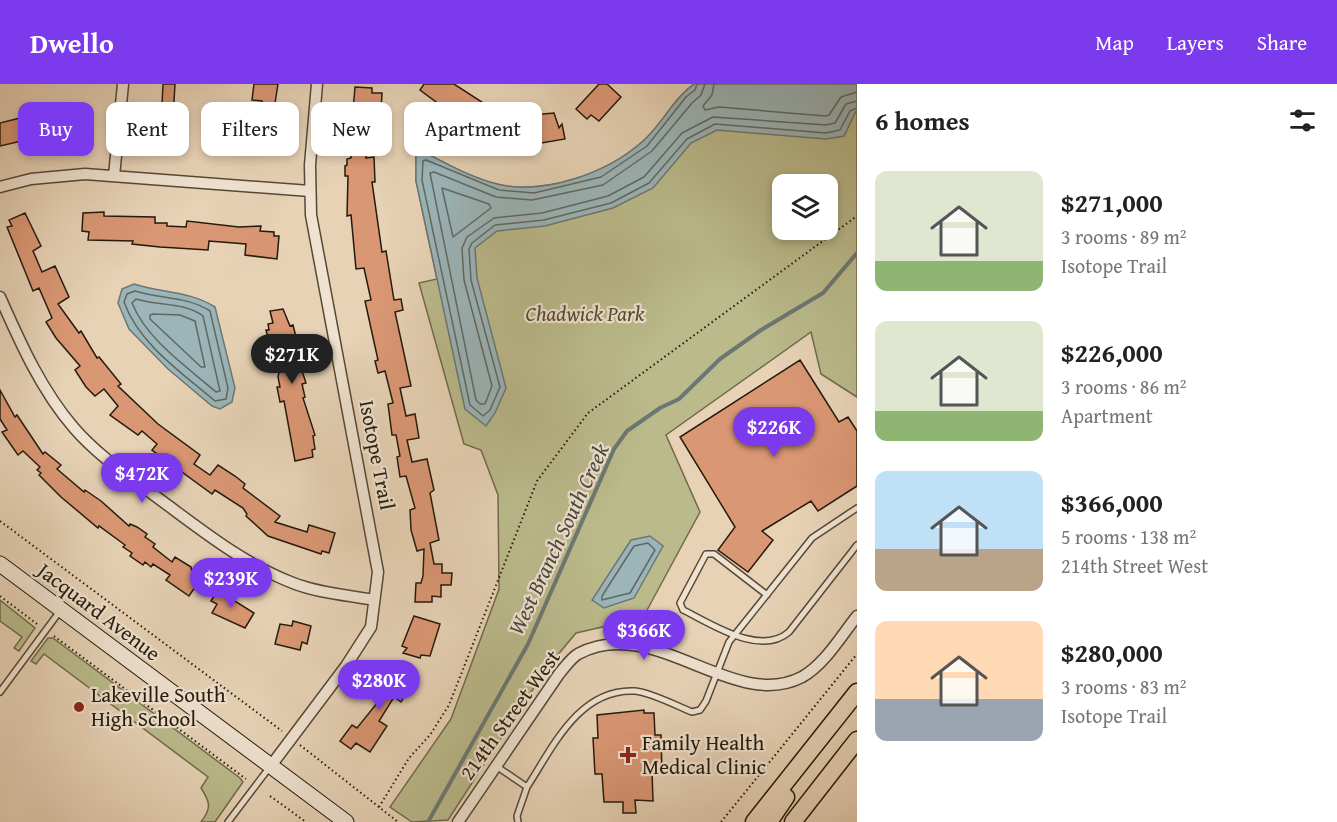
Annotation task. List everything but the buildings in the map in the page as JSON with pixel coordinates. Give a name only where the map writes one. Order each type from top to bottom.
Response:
[{"type":"main road","points":[[754,822],[857,692]]},
{"type":"main road","points":[[769,822],[833,723]]},
{"type":"main road","points":[[793,822],[857,740]]},
{"type":"street","points":[[114,176],[123,84]]},
{"type":"street","name":"Isotope Trail","points":[[270,767],[346,666],[370,627],[378,572],[374,540],[314,234],[310,165],[317,84]]},
{"type":"street","points":[[0,187],[31,179],[85,174],[310,191]]},
{"type":"street","points":[[0,297],[22,347],[45,387],[74,428],[113,465],[230,552],[268,572],[296,584],[374,600]]},
{"type":"street","name":"Jacquard Avenue","points":[[0,564],[346,822]]},
{"type":"street","name":"214th Street West","points":[[458,822],[559,674],[576,655],[602,644],[638,643],[717,673],[763,683],[782,684],[803,676],[822,661],[857,616]]},
{"type":"lane","points":[[518,822],[517,816],[528,787],[570,721],[585,706],[613,693],[637,691],[692,712],[700,710],[729,642],[735,634],[812,538],[857,508]]},
{"type":"lane","points":[[766,596],[714,554],[706,554],[680,603],[683,610],[735,634],[767,643],[779,641],[789,632],[857,544]]},
{"type":"lane","points":[[0,692],[61,609]]},
{"type":"lane","points":[[496,766],[528,787]]},
{"type":"lane","points":[[228,822],[270,767]]},
{"type":"path","points":[[379,807],[409,758],[430,735],[450,705],[537,481],[588,413],[857,216]]},
{"type":"path","points":[[0,521],[292,738],[398,822]]},
{"type":"path","points":[[0,596],[37,624]]},
{"type":"path","points":[[52,634],[246,778]]},
{"type":"path","points":[[721,822],[857,654]]},
{"type":"path","points":[[270,795],[306,822]]},
{"type":"green space","name":"Chadwick Park","points":[[694,84],[857,84],[857,397],[821,374],[811,332],[666,435],[700,512],[646,612],[620,623],[576,633],[546,669],[448,820],[412,822],[390,807],[451,719],[499,589],[498,495],[481,450],[464,444],[419,283],[437,279],[416,181],[416,156],[432,156],[468,174],[501,185],[519,187],[557,184],[594,172],[628,153],[649,135],[673,105]]},
{"type":"green space","points":[[0,600],[35,628],[19,651],[14,648],[22,637],[0,621]]},
{"type":"green space","points":[[48,638],[53,638],[240,778],[243,782],[215,822],[201,822],[207,813],[208,805],[201,788],[208,777],[44,654],[36,664],[31,661]]},
{"type":"water","points":[[694,84],[857,84],[857,109],[844,136],[826,139],[717,130],[691,143],[653,188],[613,208],[545,226],[497,231],[475,248],[477,278],[506,388],[495,413],[486,426],[465,409],[416,181],[416,156],[432,156],[468,174],[501,185],[519,187],[557,184],[594,172],[628,153],[649,135],[686,90]]},
{"type":"water","points":[[134,284],[186,295],[215,307],[235,388],[232,402],[220,409],[212,406],[168,369],[129,329],[118,303],[122,289]]},
{"type":"water","points":[[650,536],[663,546],[634,598],[604,608],[592,600],[631,540]]},
{"type":"waterway","name":"West Branch South Creek","points":[[428,822],[528,644],[614,449],[627,431],[660,408],[679,399],[720,359],[761,330],[823,293],[857,253]]},
{"type":"place","name":"Lakeville South High School","points":[[79,707]]},
{"type":"place","name":"Family Health Medical Clinic","points":[[628,755]]}]
